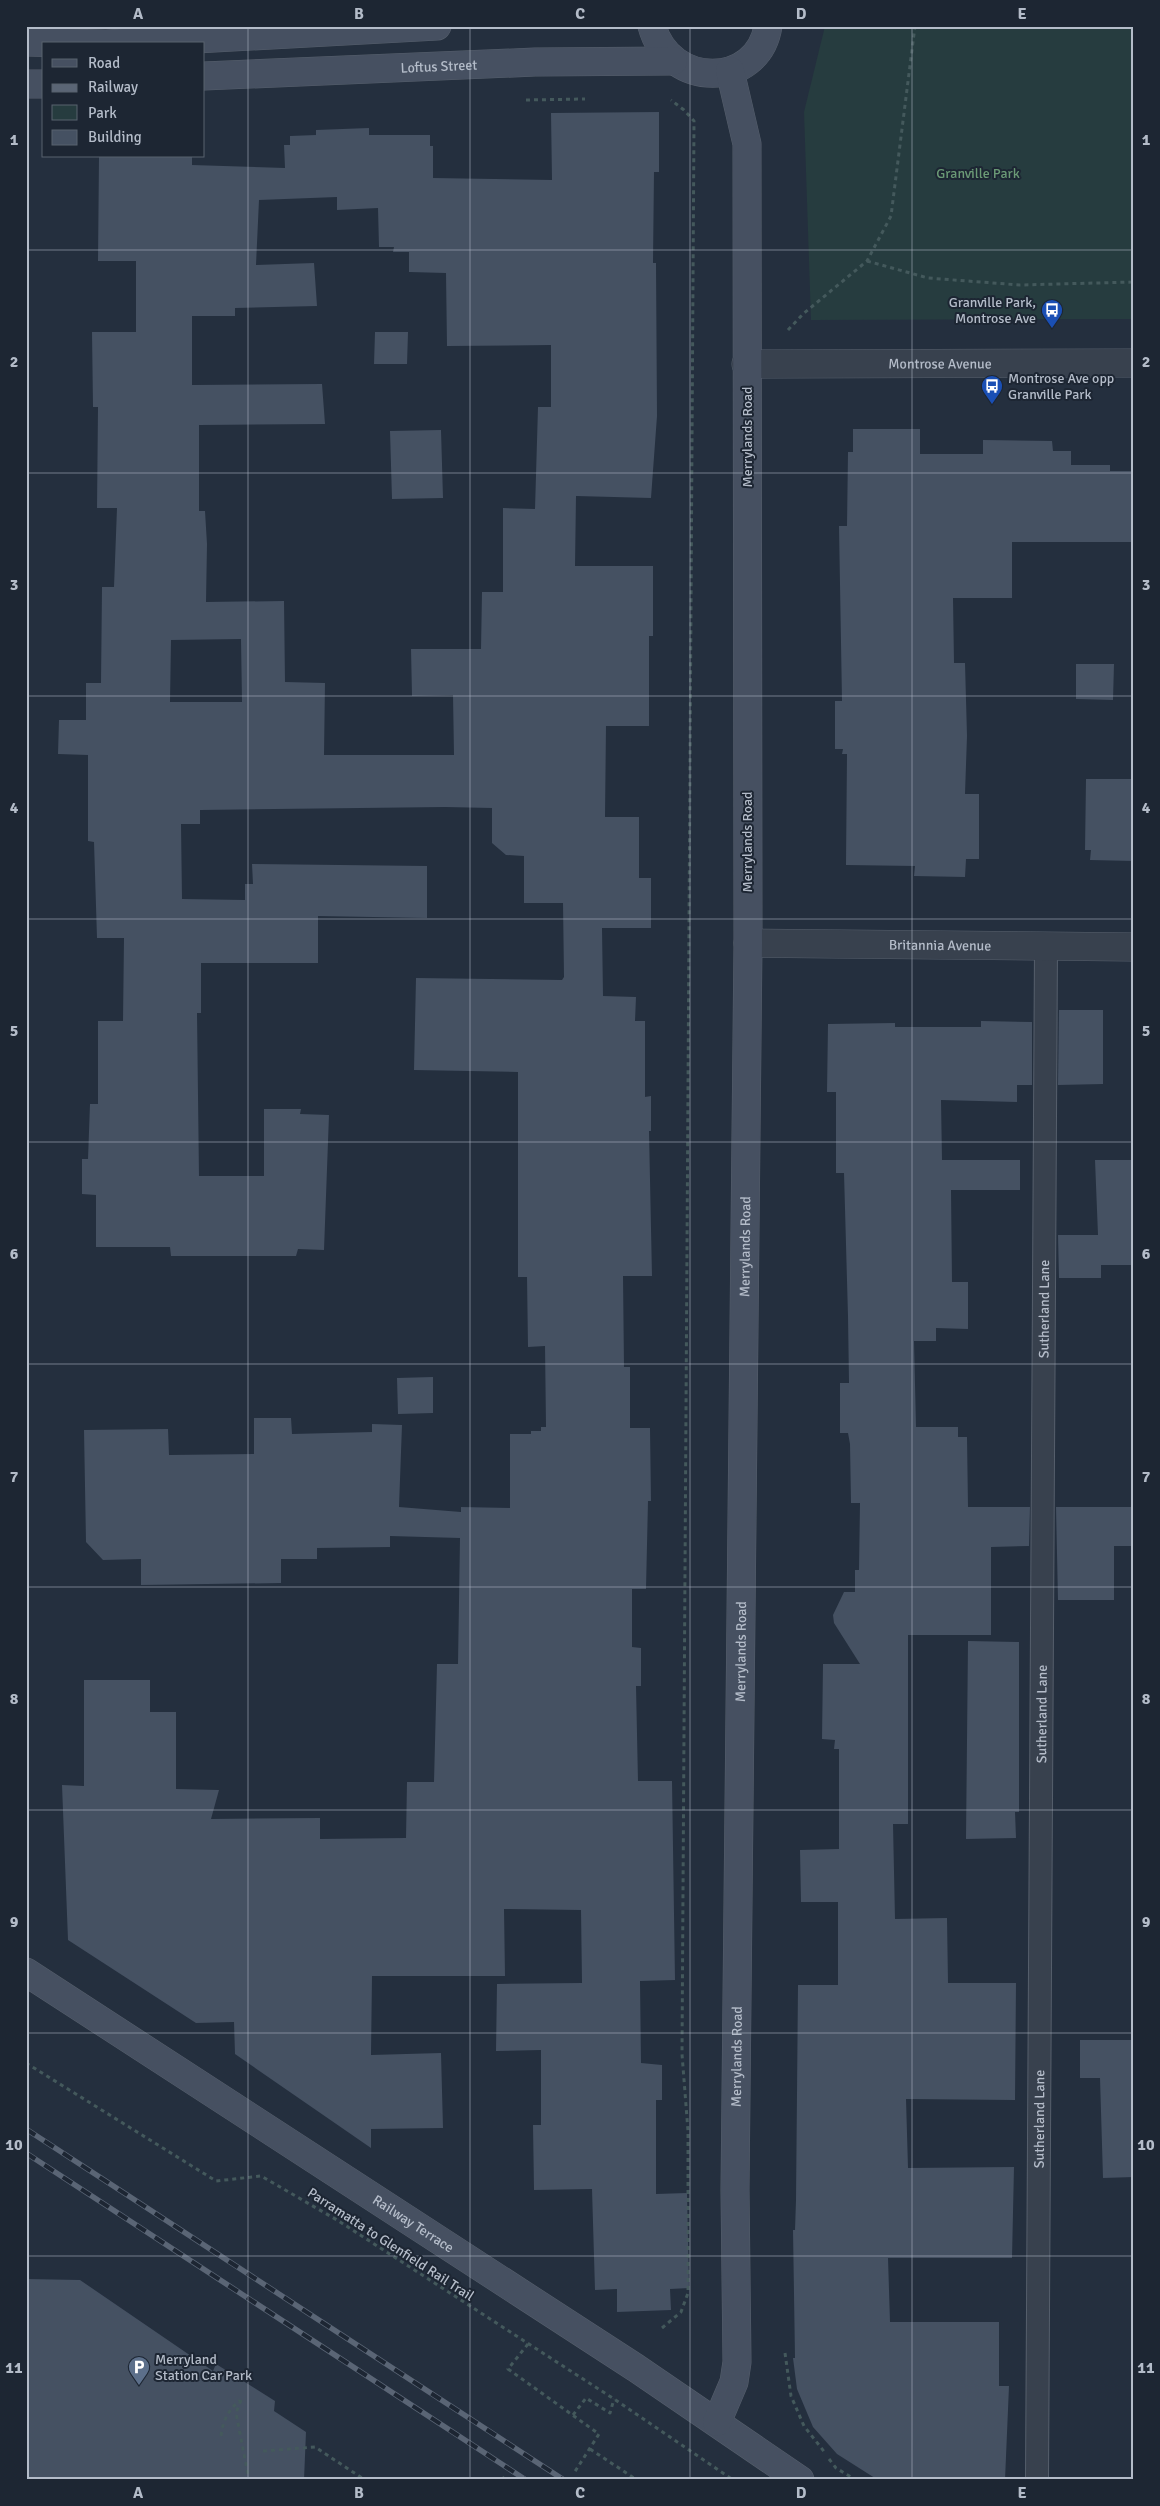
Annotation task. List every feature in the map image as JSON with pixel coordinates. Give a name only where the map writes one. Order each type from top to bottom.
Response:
[{"type":"main road","points":[[143,42],[437,26]]},
{"type":"main road","points":[[652,26],[660,47],[673,61],[700,73],[715,74],[730,71],[746,62],[759,48],[768,26]]},
{"type":"main road","points":[[26,42],[42,42]]},
{"type":"main road","name":"Loftus Street","points":[[205,76],[534,62],[673,61]]},
{"type":"main road","name":"Merrylands Road","points":[[717,2422],[734,2382],[737,2342],[735,2180],[748,944],[747,144],[730,71]]},
{"type":"main road","points":[[26,84],[42,84]]},
{"type":"main road","name":"Railway Terrace","points":[[26,1972],[717,2422],[800,2480]]},
{"type":"street","name":"Montrose Avenue","points":[[746,364],[1134,363]]},
{"type":"street","name":"Britannia Avenue","points":[[748,944],[1134,947]]},
{"type":"lane","name":"Sutherland Lane","points":[[1037,2480],[1046,947]]},
{"type":"path","points":[[746,364],[867,260],[891,216],[915,26]]},
{"type":"path","points":[[662,2328],[681,2312],[688,2293],[688,2131],[682,2044],[694,121],[684,110]]},
{"type":"path","points":[[867,260],[928,278],[1020,285],[1134,282]]},
{"type":"path","name":"Parramatta to Glenfield Rail Trail","points":[[26,2063],[216,2181],[261,2176],[337,2220],[614,2399],[733,2480]]},
{"type":"path","points":[[528,2344],[508,2369],[599,2434],[574,2473]]},
{"type":"path","points":[[785,2353],[791,2396],[804,2426],[836,2468],[856,2480]]},
{"type":"path","points":[[573,2415],[586,2398],[610,2412],[614,2399]]},
{"type":"path","points":[[221,2436],[222,2422],[231,2409],[241,2400],[236,2413],[248,2480]]},
{"type":"path","points":[[263,2450],[305,2450],[315,2447],[365,2480]]},
{"type":"path","points":[[590,2449],[637,2480]]},
{"type":"path","points":[[724,2480],[727,2476]]},
{"type":"green space","name":"Granville Park","points":[[825,26],[1134,26],[1134,319],[811,320],[804,112]]},
{"type":"building","points":[[659,112],[659,172],[654,172],[653,263],[656,263],[657,416],[651,498],[576,496],[575,566],[653,566],[653,636],[649,636],[649,726],[606,726],[605,817],[639,817],[639,878],[651,878],[651,928],[602,928],[603,996],[636,997],[635,1021],[645,1021],[645,1097],[651,1096],[651,1131],[649,1131],[652,1276],[623,1276],[624,1367],[630,1367],[630,1428],[650,1428],[651,1501],[648,1501],[646,1589],[632,1589],[632,1647],[641,1648],[641,1686],[636,1686],[638,1781],[672,1781],[675,1980],[640,1981],[641,2063],[662,2065],[662,2100],[656,2100],[656,2194],[687,2193],[689,2288],[670,2289],[671,2310],[617,2312],[617,2289],[595,2290],[592,2189],[534,2190],[533,2125],[541,2125],[541,2050],[496,2051],[497,1984],[582,1983],[581,1910],[504,1909],[505,1976],[372,1976],[371,2055],[441,2053],[443,2128],[371,2129],[371,2148],[235,2054],[234,2022],[196,2023],[68,1940],[62,1785],[84,1786],[84,1680],[150,1680],[150,1712],[176,1712],[176,1789],[219,1790],[211,1819],[320,1818],[320,1839],[406,1838],[407,1782],[434,1782],[437,1664],[458,1664],[460,1538],[390,1536],[390,1547],[317,1548],[317,1559],[281,1559],[281,1583],[141,1585],[141,1559],[103,1560],[86,1542],[84,1430],[168,1429],[169,1455],[254,1454],[254,1418],[291,1418],[292,1434],[372,1432],[372,1424],[402,1425],[399,1507],[461,1512],[461,1507],[510,1508],[510,1434],[531,1434],[531,1431],[541,1431],[541,1427],[546,1427],[545,1346],[528,1347],[527,1277],[518,1277],[518,1072],[414,1070],[416,978],[562,980],[564,977],[563,903],[524,903],[524,856],[506,855],[492,843],[492,808],[200,810],[200,824],[181,824],[182,899],[245,900],[245,884],[253,884],[252,864],[427,866],[427,918],[318,916],[318,963],[201,963],[201,1013],[197,1013],[199,1176],[264,1176],[264,1109],[301,1109],[300,1114],[329,1115],[324,1250],[298,1249],[296,1256],[171,1256],[170,1247],[96,1247],[96,1195],[82,1194],[82,1159],[88,1159],[90,1104],[98,1104],[98,1021],[123,1021],[124,938],[97,938],[94,842],[88,841],[88,755],[58,754],[59,720],[86,720],[86,683],[101,683],[102,587],[114,587],[117,508],[97,508],[98,407],[93,407],[92,332],[136,332],[136,261],[98,261],[99,158],[192,158],[192,165],[285,168],[284,145],[290,145],[290,136],[316,135],[316,130],[369,128],[369,135],[430,135],[430,146],[433,146],[433,178],[552,180],[551,113]],"holes":[[[337,197],[337,210],[378,208],[379,247],[394,247],[393,252],[409,252],[409,272],[446,273],[447,346],[551,345],[551,407],[538,407],[535,509],[503,508],[503,592],[482,592],[481,649],[411,649],[412,696],[453,695],[454,755],[324,755],[325,683],[285,682],[284,601],[206,602],[207,544],[205,511],[199,511],[199,425],[325,424],[322,384],[192,385],[192,316],[235,316],[235,308],[317,306],[314,263],[256,265],[259,200]],[[241,639],[242,702],[170,702],[171,640]]]},
{"type":"building","points":[[375,332],[408,332],[407,364],[374,364]]},
{"type":"building","points":[[853,429],[920,429],[920,454],[983,454],[983,440],[1052,441],[1053,451],[1071,451],[1071,465],[1110,465],[1110,471],[1134,471],[1134,542],[1012,542],[1012,598],[953,598],[954,663],[965,663],[967,736],[965,794],[979,794],[979,859],[966,859],[965,877],[914,876],[915,866],[846,865],[847,754],[842,754],[843,749],[835,749],[835,701],[842,701],[839,526],[847,526],[848,452],[853,452]]},
{"type":"building","points":[[441,430],[443,498],[392,499],[390,431]]},
{"type":"building","points":[[1076,664],[1114,664],[1113,700],[1076,699]]},
{"type":"building","points":[[1086,779],[1134,779],[1134,861],[1090,860],[1091,850],[1085,850]]},
{"type":"building","points":[[1059,1010],[1103,1010],[1103,1084],[1058,1085]]},
{"type":"building","points":[[981,1021],[1032,1022],[1032,1085],[1017,1085],[1017,1102],[941,1100],[942,1160],[1020,1160],[1020,1190],[951,1190],[952,1282],[968,1282],[968,1329],[936,1328],[936,1341],[914,1341],[916,1427],[958,1427],[958,1437],[967,1437],[968,1507],[1030,1507],[1029,1546],[991,1547],[991,1635],[908,1635],[908,1824],[893,1824],[895,1919],[947,1918],[948,1983],[1016,1983],[1015,2100],[906,2099],[908,2168],[1014,2167],[1012,2258],[888,2258],[890,2322],[999,2322],[999,2386],[1009,2386],[1005,2480],[878,2480],[837,2454],[813,2427],[797,2389],[793,2358],[795,2358],[793,2230],[795,2230],[796,2200],[798,1985],[838,1985],[838,1902],[801,1902],[800,1850],[839,1849],[839,1749],[834,1749],[835,1740],[822,1739],[823,1664],[860,1664],[834,1623],[833,1615],[844,1592],[855,1592],[855,1570],[859,1570],[860,1503],[851,1503],[850,1444],[848,1433],[840,1433],[840,1383],[849,1383],[844,1173],[836,1173],[836,1092],[827,1092],[828,1024],[895,1023],[895,1027],[981,1027]]},
{"type":"building","points":[[1095,1160],[1134,1160],[1134,1265],[1101,1265],[1101,1278],[1059,1278],[1058,1235],[1098,1235]]},
{"type":"building","points":[[433,1377],[433,1413],[398,1414],[397,1378]]},
{"type":"building","points":[[1056,1507],[1134,1507],[1134,1546],[1114,1546],[1114,1600],[1058,1600]]},
{"type":"building","points":[[968,1641],[1019,1642],[1019,1812],[1015,1812],[1016,1838],[966,1839]]},
{"type":"building","points":[[1080,2040],[1134,2040],[1134,2177],[1103,2178],[1100,2078],[1080,2078]]},
{"type":"building","name":"Merryland Station Car Park","points":[[26,2279],[80,2280],[213,2371],[216,2364],[275,2401],[274,2411],[306,2432],[304,2480],[26,2480]]},
{"type":"railway","points":[[26,2129],[564,2480]]},
{"type":"railway","points":[[26,2153],[526,2480]]},
{"type":"place","name":"Granville Park, Montrose Ave","points":[[1052,329]]},
{"type":"place","name":"Montrose Ave opp Granville Park","points":[[992,405]]},
{"type":"place","name":"Merryland Station Car Park","points":[[139,2386]]}]
